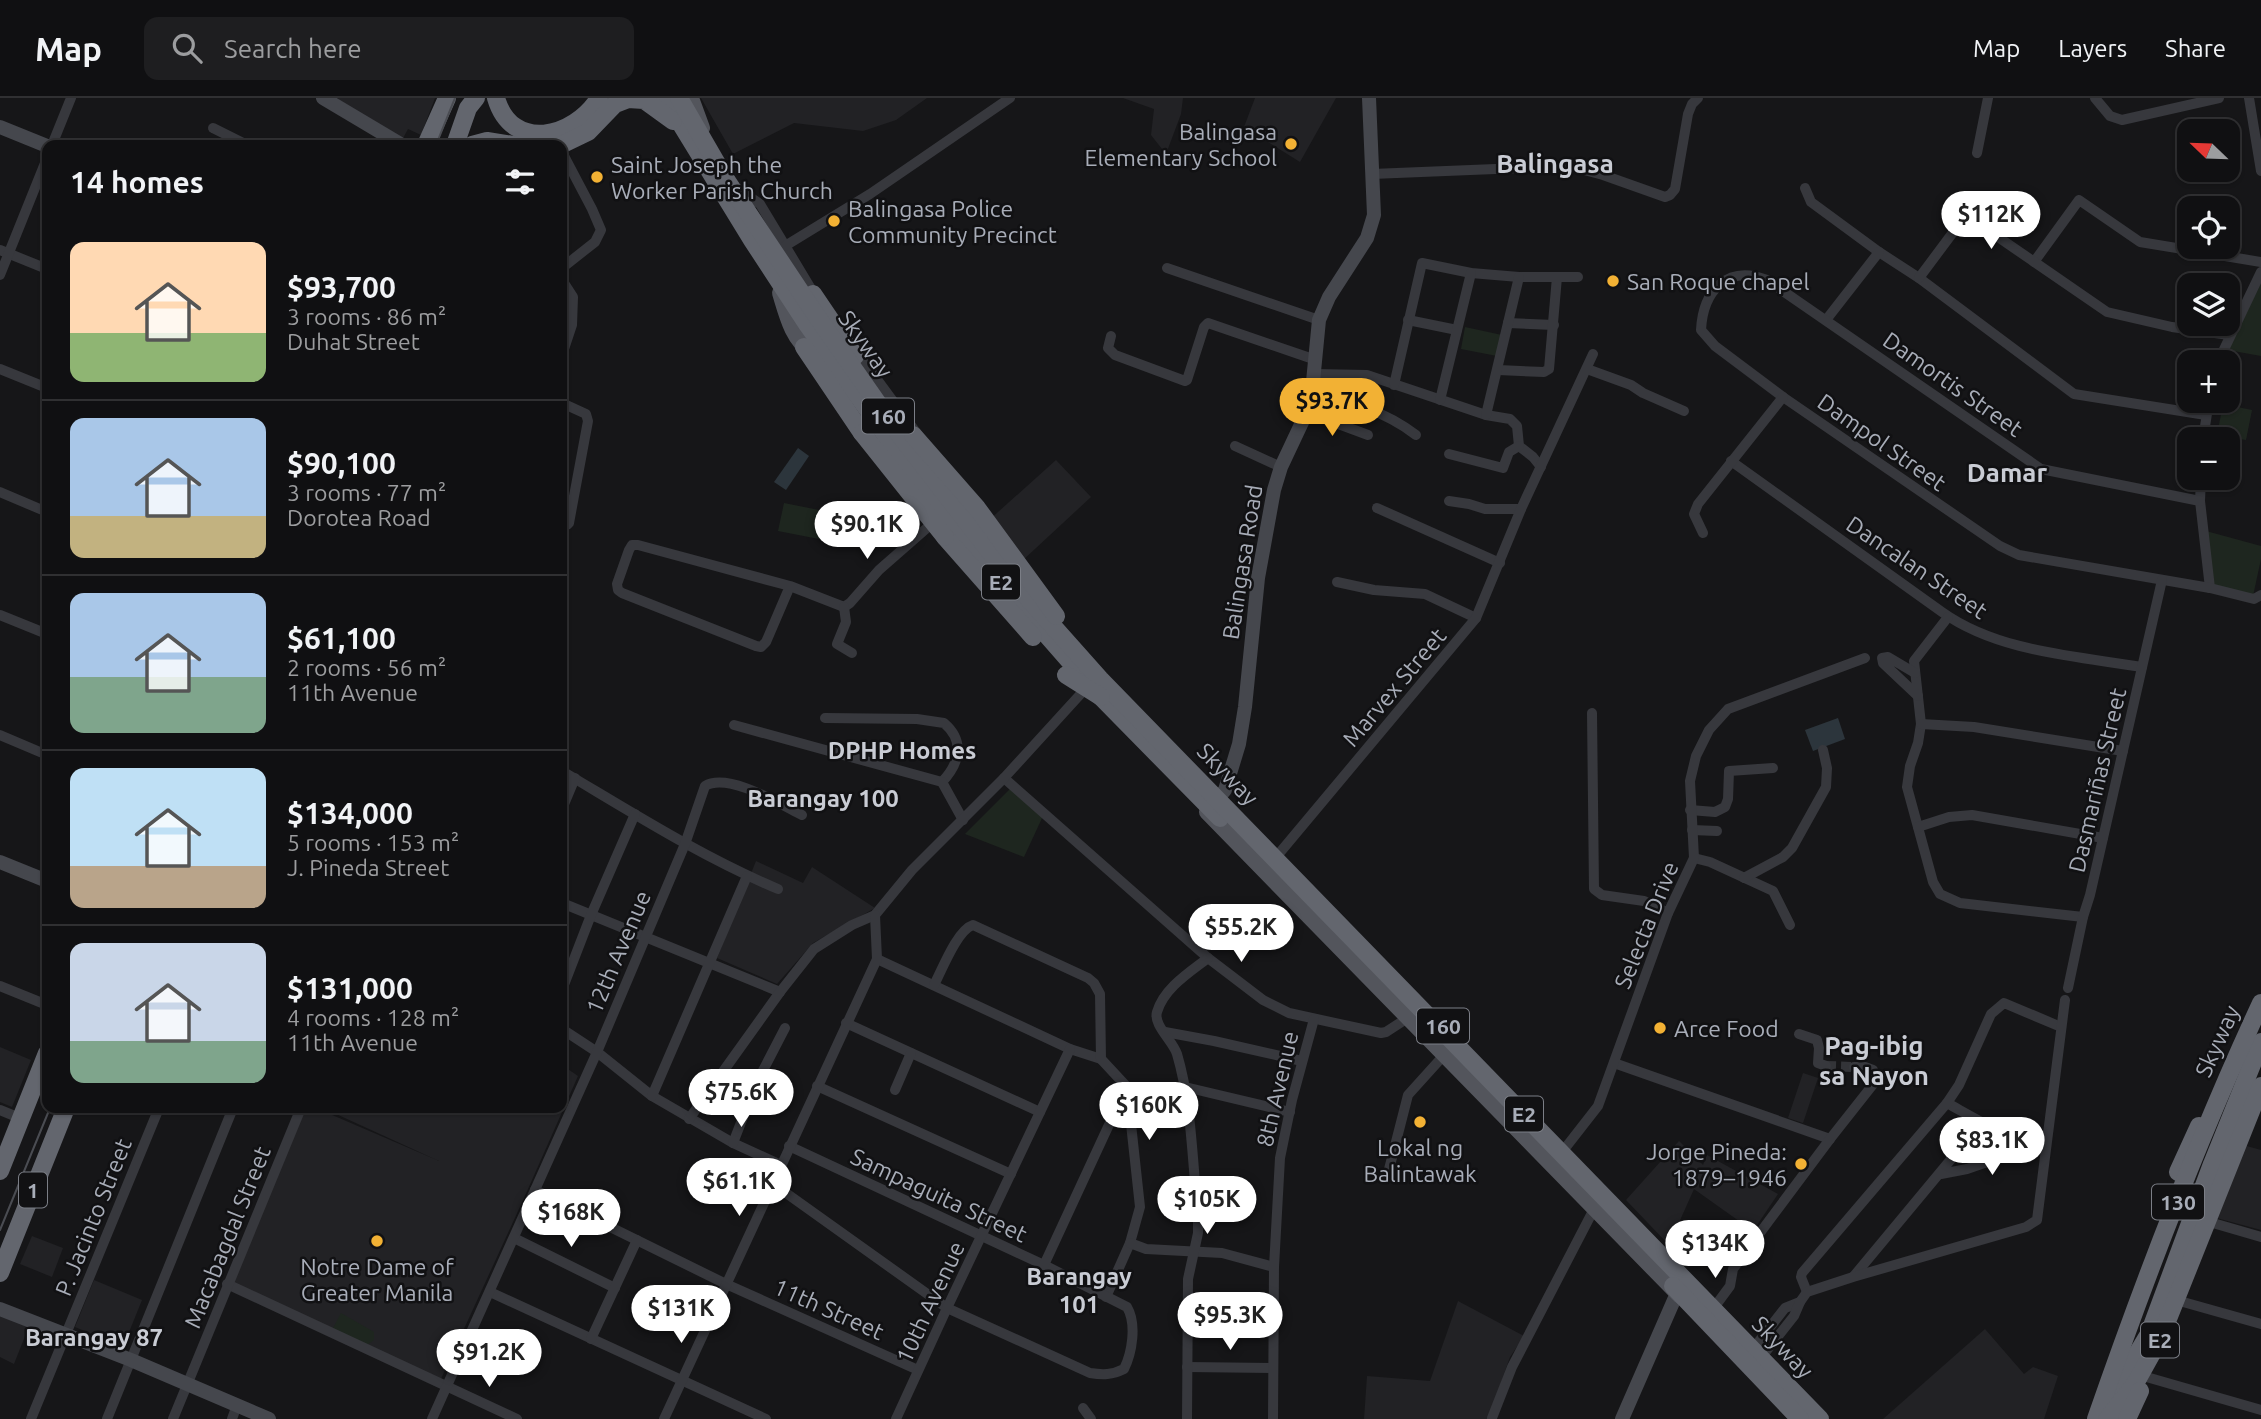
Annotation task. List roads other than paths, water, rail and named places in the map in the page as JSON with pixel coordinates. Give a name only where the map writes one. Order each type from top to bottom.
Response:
[{"type":"highway","points":[[496,98],[501,111],[513,124],[528,132],[548,134],[574,125],[591,110],[599,98]]},
{"type":"highway","name":"Skyway","points":[[665,98],[779,282],[891,444],[1003,585],[1096,688],[1801,1419]]},
{"type":"highway","points":[[567,142],[588,132],[615,104],[628,99],[644,100],[673,121]]},
{"type":"highway","name":"Skyway","points":[[688,99],[727,181],[825,328],[902,438],[1096,688],[1820,1419]]},
{"type":"highway","points":[[457,140],[472,101]]},
{"type":"highway","points":[[428,140],[444,102]]},
{"type":"highway","points":[[813,294],[860,365],[918,441],[977,508],[1041,594],[1096,688]]},
{"type":"highway","points":[[804,347],[862,433],[945,537],[1066,675],[1096,688]]},
{"type":"highway","name":"Skyway","points":[[2100,1418],[2155,1253],[2261,1003]]},
{"type":"highway","name":"Skyway","points":[[2100,1418],[2149,1334],[2261,1042]]},
{"type":"highway","name":"1","points":[[0,1171],[42,1065]]},
{"type":"highway","points":[[0,1185],[36,1097],[40,1070]]},
{"type":"highway","points":[[2178,1172],[2194,1134],[2225,1084]]},
{"type":"highway","name":"E2","points":[[2100,1418],[2119,1407],[2149,1360],[2196,1252],[2261,1086]]},
{"type":"highway","name":"1","points":[[0,1273],[64,1113]]},
{"type":"highway","points":[[2125,1419],[2167,1343],[2196,1252]]},
{"type":"main road","name":"160","points":[[660,98],[780,293],[856,406],[942,515],[1096,688],[1265,871],[1801,1419]]},
{"type":"main road","name":"160","points":[[688,99],[696,123],[702,128],[804,300],[954,506],[1060,632],[1276,857],[1565,1149],[1826,1419]]},
{"type":"main road","points":[[780,293],[791,329],[804,347],[829,365]]},
{"type":"main road","name":"130","points":[[2100,1418],[2111,1371],[2131,1328],[2261,992]]},
{"type":"main road","name":"130","points":[[2100,1418],[2145,1332],[2261,1032]]},
{"type":"main road","name":"130","points":[[2125,1419],[2133,1395],[2162,1340],[2261,1079]]},
{"type":"main road","points":[[2185,1224],[2204,1226]]},
{"type":"street","points":[[53,140],[71,98]]},
{"type":"street","points":[[323,98],[394,140]]},
{"type":"street","points":[[785,246],[870,194],[1010,98]]},
{"type":"street","name":"Balingasa Road","points":[[1219,797],[1225,790],[1239,744],[1258,578],[1274,490],[1312,392],[1319,320],[1329,297],[1367,238],[1374,215],[1369,98]]},
{"type":"street","points":[[1372,174],[1569,166],[1665,197],[1670,195],[1676,185],[1689,114],[1692,104],[1698,98]]},
{"type":"street","points":[[1976,153],[1988,98]]},
{"type":"street","points":[[2095,98],[2110,116],[2122,120],[2219,98]]},
{"type":"street","points":[[2249,98],[2261,171]]},
{"type":"street","points":[[0,127],[42,143]]},
{"type":"street","points":[[213,128],[237,140]]},
{"type":"street","points":[[567,162],[601,230],[595,242],[567,264]]},
{"type":"street","points":[[0,275],[4,251],[42,169]]},
{"type":"street","points":[[735,186],[760,204],[813,294],[892,402],[1018,562],[1060,632]]},
{"type":"street","points":[[1805,188],[1811,202],[1919,278],[2074,394],[2206,415],[2204,427]]},
{"type":"street","points":[[2034,262],[2080,200],[2140,242],[2261,262]]},
{"type":"street","points":[[1919,278],[1966,215],[2107,312],[2177,328]]},
{"type":"street","points":[[4,251],[42,267]]},
{"type":"street","points":[[1826,320],[1879,252]]},
{"type":"street","points":[[1394,385],[1422,263],[1471,273],[1578,276]]},
{"type":"street","points":[[1167,268],[1319,320]]},
{"type":"street","points":[[2240,313],[2261,272]]},
{"type":"street","points":[[1440,400],[1471,273]]},
{"type":"street","name":"Damortis Street","points":[[1709,300],[1716,288],[1727,278],[1744,274],[1767,280],[2041,469],[2200,501]]},
{"type":"street","points":[[1486,415],[1519,276]]},
{"type":"street","points":[[1498,370],[1549,369],[1558,277]]},
{"type":"street","points":[[567,288],[573,297],[572,326],[567,340]]},
{"type":"street","name":"Dampol Street","points":[[1709,300],[1702,316],[1701,330],[1706,338],[1783,397],[2000,547],[2019,555],[2210,588],[2254,599],[2261,595]]},
{"type":"street","points":[[1408,320],[1457,330]]},
{"type":"street","points":[[1111,336],[1108,348],[1115,355],[1185,381],[1204,327],[1208,323],[1316,367],[1367,375],[1514,422],[1518,430],[1518,446]]},
{"type":"street","points":[[1508,323],[1553,325]]},
{"type":"street","name":"Marvex Street","points":[[1265,871],[1476,618],[1521,509],[1593,354]]},
{"type":"street","points":[[0,369],[42,386]]},
{"type":"street","points":[[1587,369],[1631,385],[1684,411]]},
{"type":"street","points":[[1312,392],[1381,413],[1416,435]]},
{"type":"street","points":[[1703,533],[1694,514],[1698,504],[1783,397]]},
{"type":"street","points":[[567,405],[586,414],[588,421],[567,525]]},
{"type":"street","points":[[1306,412],[1368,435]]},
{"type":"street","points":[[1235,446],[1281,467]]},
{"type":"street","points":[[1518,446],[1541,467]]},
{"type":"street","points":[[1449,454],[1503,468],[1509,452],[1518,446]]},
{"type":"street","name":"Dancalan Street","points":[[1731,461],[1971,631],[2007,643],[2142,667]]},
{"type":"street","points":[[2200,490],[2210,588]]},
{"type":"street","points":[[0,492],[42,510]]},
{"type":"street","points":[[1449,502],[1469,503],[1485,509],[1521,509]]},
{"type":"street","points":[[1377,508],[1500,563]]},
{"type":"street","points":[[844,607],[879,570],[942,515]]},
{"type":"street","points":[[790,586],[766,642],[761,647],[622,593],[617,584],[632,545],[790,586],[844,607]]},
{"type":"street","name":"Dasmariñas Street","points":[[2068,988],[2162,580]]},
{"type":"street","points":[[1338,582],[1374,590],[1425,594],[1476,618]]},
{"type":"street","points":[[844,607],[846,622],[837,644],[852,653]]},
{"type":"street","points":[[0,615],[42,633]]},
{"type":"street","points":[[1948,617],[1914,661],[1921,724],[1919,743],[1910,766],[1907,788],[1933,882],[1940,894],[1960,903],[2083,917]]},
{"type":"street","name":"Selecta Drive","points":[[1551,1165],[1596,1111],[1668,913],[1694,858],[1690,781],[1696,757],[1709,730],[1728,709],[1866,657]]},
{"type":"street","points":[[1915,673],[1888,657],[1882,658],[1883,663],[1918,696]]},
{"type":"street","points":[[689,1119],[814,949],[852,925],[875,915],[912,870],[1096,688]]},
{"type":"street","points":[[1592,713],[1592,883],[1597,893],[1644,901],[1668,913]]},
{"type":"street","points":[[825,718],[916,719],[943,723],[956,738],[959,748],[951,773],[942,782]]},
{"type":"street","points":[[1921,724],[1974,727],[2123,751]]},
{"type":"street","points":[[734,725],[942,782],[963,820]]},
{"type":"street","points":[[0,735],[42,753]]},
{"type":"street","points":[[1744,878],[1783,857],[1792,848],[1826,787],[1824,750]]},
{"type":"street","points":[[1690,810],[1715,812],[1725,807],[1729,771],[1773,768]]},
{"type":"street","points":[[567,774],[685,844],[747,876],[778,888]]},
{"type":"street","points":[[567,797],[575,778]]},
{"type":"street","points":[[1004,778],[1208,958],[1263,1000],[1289,1013],[1381,1033],[1409,1017]]},
{"type":"street","name":"12th Avenue","points":[[432,1419],[597,1052],[685,844],[704,788],[716,782],[748,789],[802,815]]},
{"type":"street","points":[[567,977],[635,814]]},
{"type":"street","points":[[1918,827],[1950,817],[1972,815],[2103,838]]},
{"type":"street","points":[[1692,830],[1717,831]]},
{"type":"street","points":[[1694,858],[1710,862],[1773,891],[1790,925]]},
{"type":"street","points":[[0,862],[42,879]]},
{"type":"street","points":[[652,1096],[747,876]]},
{"type":"street","points":[[567,905],[780,992]]},
{"type":"street","points":[[664,1419],[877,959],[875,915]]},
{"type":"street","points":[[934,985],[964,930],[968,926],[977,926],[1094,983],[1101,1000],[1101,1059]]},
{"type":"street","points":[[1187,1419],[1188,1279],[1198,1233],[1198,1214],[1185,1087],[1176,1051],[1157,1021],[1156,1014],[1163,999],[1175,985],[1208,958]]},
{"type":"street","points":[[877,959],[1070,1049],[1101,1059],[1127,1087],[1140,1207],[1130,1243],[1106,1297]]},
{"type":"street","points":[[0,986],[42,1003]]},
{"type":"street","points":[[1760,1349],[1794,1317],[1807,1293],[2026,1227],[2037,1220],[2065,1000]]},
{"type":"street","points":[[1807,1293],[1802,1273],[1947,1103],[1959,1085],[1996,1008],[2004,1003],[2061,1027]]},
{"type":"street","name":"8th Avenue","points":[[1273,1419],[1274,1266],[1280,1158],[1314,1019]]},
{"type":"street","points":[[846,1023],[1040,1112]]},
{"type":"street","points":[[733,1143],[756,1084],[785,1028]]},
{"type":"street","points":[[567,1032],[597,1052],[652,1096],[689,1119],[781,1165]]},
{"type":"street","points":[[1165,1032],[1302,1061]]},
{"type":"street","points":[[1799,1034],[1816,1040],[1819,1048],[1818,1063],[1826,1066]]},
{"type":"street","name":"10th Avenue","points":[[896,1419],[1070,1049]]},
{"type":"street","points":[[895,1090],[911,1053]]},
{"type":"street","points":[[1387,1177],[1408,1095],[1445,1054]]},
{"type":"street","points":[[1614,1063],[1830,1139]]},
{"type":"street","points":[[1716,1304],[1730,1286],[1733,1269],[1877,1079],[1871,1068],[1854,1067]]},
{"type":"street","points":[[817,1086],[1011,1174]]},
{"type":"street","points":[[1044,1265],[1127,1087]]},
{"type":"street","points":[[1185,1087],[1290,1112]]},
{"type":"street","points":[[1947,1103],[2033,1146],[2045,1149]]},
{"type":"street","points":[[0,1110],[22,1119]]},
{"type":"street","name":"P. Jacinto Street","points":[[31,1419],[157,1113]]},
{"type":"street","points":[[107,1419],[231,1113]]},
{"type":"street","name":"Macabagdal Street","points":[[173,1419],[299,1113]]},
{"type":"street","points":[[1853,1277],[1982,1122]]},
{"type":"street","name":"Sampaguita Street","points":[[789,1146],[1044,1265],[1127,1307],[1131,1314],[1129,1359],[1124,1369],[1115,1374],[1090,1373],[947,1308]]},
{"type":"street","points":[[1941,1174],[1967,1169],[2033,1146]]},
{"type":"street","points":[[772,1183],[947,1308]]},
{"type":"street","name":"11th Street","points":[[535,1190],[726,1284],[918,1370]]},
{"type":"street","points":[[1492,1418],[1512,1367],[1594,1209]]},
{"type":"street","points":[[2204,1226],[2261,1237]]},
{"type":"street","points":[[514,1238],[615,1288]]},
{"type":"street","points":[[591,1339],[637,1240]]},
{"type":"street","points":[[1130,1243],[1146,1249],[1171,1252],[1222,1252],[1274,1266]]},
{"type":"street","points":[[1622,1419],[1686,1273]]},
{"type":"street","points":[[227,1284],[517,1419]]},
{"type":"street","points":[[490,1292],[766,1419]]},
{"type":"street","points":[[2176,1300],[2261,1324]]},
{"type":"street","points":[[0,1309],[131,1360],[269,1419]]},
{"type":"street","points":[[1187,1367],[1273,1368]]},
{"type":"street","points":[[2143,1376],[2261,1410]]},
{"type":"street","points":[[232,1419],[237,1405]]},
{"type":"street","points":[[1083,1408],[1091,1419]]},
{"type":"tunnel","points":[[1826,1066],[1854,1067]]},
{"type":"tram line","points":[[438,140],[455,98]]},
{"type":"tram line","points":[[0,1230],[48,1113]]},
{"type":"place","name":"Balingasa Elementary School","points":[[1291,144]]},
{"type":"place","name":"Saint Joseph the Worker Parish Church","points":[[597,177]]},
{"type":"place","name":"Balingasa Police Community Precinct","points":[[834,221]]},
{"type":"place","name":"San Roque chapel","points":[[1613,281]]},
{"type":"place","name":"Arce Food","points":[[1660,1028]]},
{"type":"place","name":"Lokal ng Balintawak","points":[[1420,1122]]},
{"type":"place","name":"Jorge Pineda: 1879–1946","points":[[1801,1164]]},
{"type":"place","name":"Notre Dame of Greater Manila","points":[[377,1241]]},
{"type":"district","name":"Balingasa","points":[[1555,163]]},
{"type":"district","name":"Damar","points":[[2007,472]]},
{"type":"district","name":"DPHP Homes","points":[[902,750]]},
{"type":"district","name":"Barangay 100","points":[[823,798]]},
{"type":"district","name":"Pag-ibig sa Nayon","points":[[1874,1060]]},
{"type":"district","name":"Barangay 101","points":[[1079,1290]]},
{"type":"district","name":"Barangay 87","points":[[94,1337]]}]
